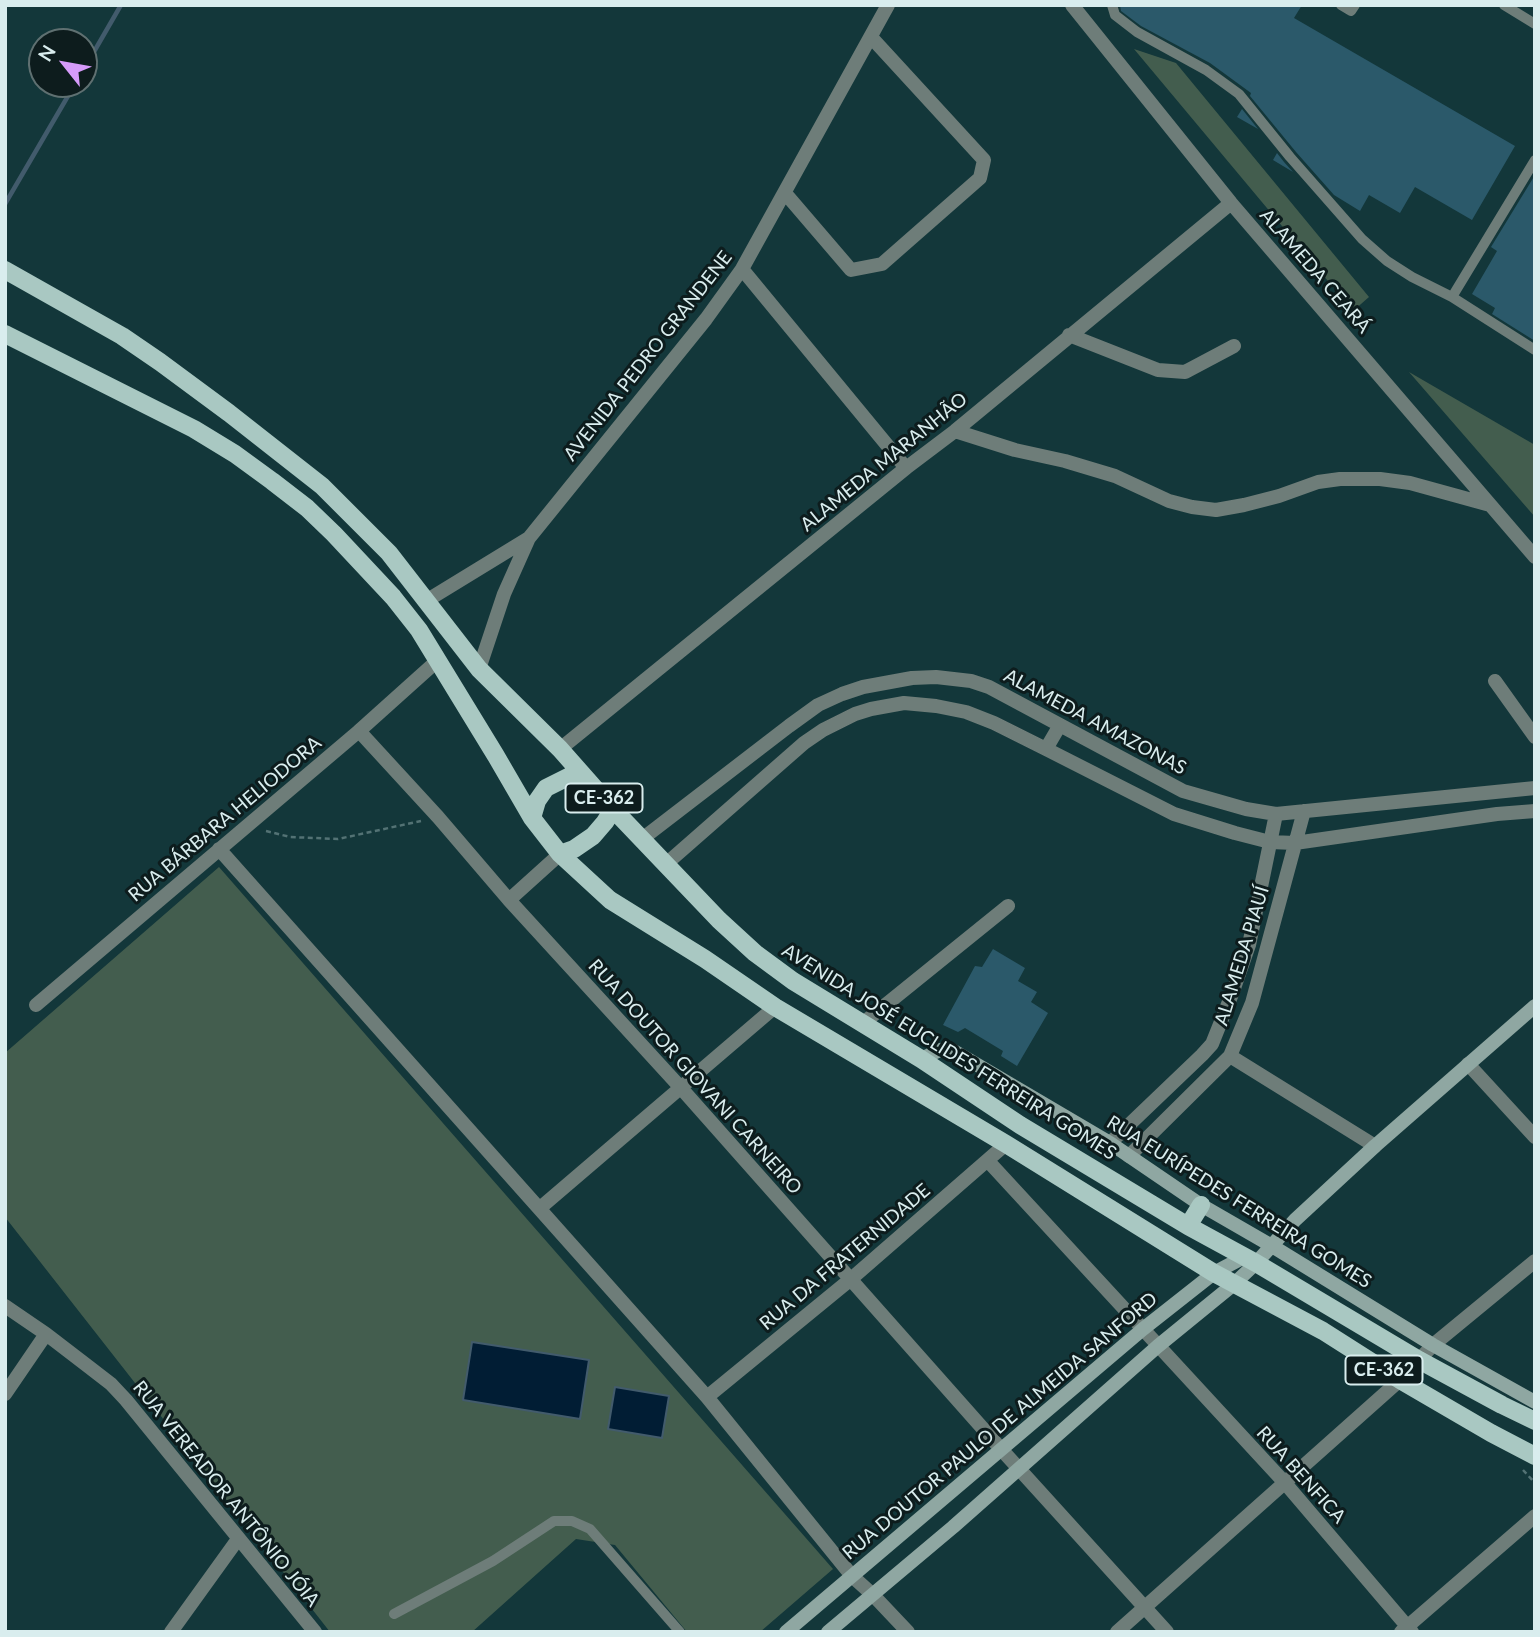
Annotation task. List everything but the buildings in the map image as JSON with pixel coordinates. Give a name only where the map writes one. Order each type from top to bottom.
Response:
[{"type":"main road","name":"AVENIDA JOSÉ EUCLIDES FERREIRA GOMES","points":[[5,270],[122,337],[197,388],[322,486],[389,553],[479,669],[560,749],[719,920],[755,953],[793,981],[921,1059],[1020,1125],[1188,1226],[1419,1360],[1535,1421]]},
{"type":"main road","name":"CE-362","points":[[8,341],[194,429],[235,454],[307,508],[393,597],[419,630],[532,818],[560,854],[610,900],[705,959],[775,1007],[1006,1144],[1214,1273],[1323,1331],[1400,1380],[1535,1456]]},
{"type":"main road","points":[[532,818],[537,801],[547,788],[582,773]]},
{"type":"main road","points":[[560,854],[574,849],[593,836],[613,809]]},
{"type":"main road","points":[[1188,1226],[1201,1205]]},
{"type":"street","name":"AVENIDA PEDRO GRANDENE","points":[[479,669],[504,594],[529,538],[706,319],[743,269],[888,5]]},
{"type":"street","name":"ALAMEDA CEARÁ","points":[[1072,5],[1231,203],[1535,557]]},
{"type":"street","points":[[785,193],[850,270],[882,264],[980,178],[984,160],[871,37]]},
{"type":"street","name":"ALAMEDA MARANHÃO","points":[[560,749],[1231,203]]},
{"type":"street","points":[[743,269],[906,468]]},
{"type":"street","points":[[1069,335],[1158,370],[1185,372],[1234,346]]},
{"type":"street","points":[[954,431],[1115,476],[1168,501],[1192,507],[1216,510],[1244,505],[1318,482],[1339,479],[1380,479],[1410,483],[1490,505]]},
{"type":"street","name":"AVENIDA PEDRO GRANDENE","points":[[426,601],[529,538]]},
{"type":"street","name":"RUA BÁRBARA HELIODORA","points":[[36,1005],[438,661]]},
{"type":"street","name":"ALAMEDA AMAZONAS","points":[[642,839],[818,705],[863,687],[912,678],[936,677],[971,681],[1003,694],[1183,791],[1246,809],[1276,814],[1535,788]]},
{"type":"street","points":[[1495,681],[1535,737]]},
{"type":"street","points":[[887,682],[889,706]]},
{"type":"street","points":[[666,864],[804,743],[823,730],[855,714],[904,704],[936,706],[966,712],[1046,748],[1174,814],[1270,842],[1295,843],[1535,811]]},
{"type":"street","points":[[818,705],[823,730]]},
{"type":"street","points":[[1046,748],[1060,724]]},
{"type":"street","name":"RUA DOUTOR GIOVANI CARNEIRO","points":[[359,731],[1167,1632]]},
{"type":"street","name":"ALAMEDA PIAUÍ","points":[[1129,1156],[1230,1056],[1252,1003],[1304,811]]},
{"type":"street","name":"ALAMEDA PIAUÍ","points":[[1110,1143],[1212,1044],[1249,945],[1276,814]]},
{"type":"street","points":[[219,849],[708,1397],[852,1576],[908,1632]]},
{"type":"street","points":[[509,900],[560,854]]},
{"type":"street","points":[[862,1024],[1008,906]]},
{"type":"street","points":[[1272,1246],[1295,1220],[1375,1146],[1535,1006]]},
{"type":"street","points":[[540,1208],[775,1007]]},
{"type":"street","name":"RUA EURÍPEDES FERREIRA GOMES","points":[[921,1059],[940,1050],[952,1050],[1110,1143],[1201,1205],[1433,1345],[1535,1402]]},
{"type":"street","points":[[1230,1056],[1375,1146]]},
{"type":"street","points":[[1468,1064],[1535,1137]]},
{"type":"street","name":"RUA DA FRATERNIDADE","points":[[708,1397],[1006,1144]]},
{"type":"street","name":"RUA BENFICA","points":[[988,1161],[1285,1483],[1407,1630]]},
{"type":"street","name":"RUA DOUTOR PAULO DE ALMEIDA SANFORD","points":[[786,1632],[1143,1329],[1214,1273],[1250,1260],[1272,1246]]},
{"type":"street","name":"RUA DOUTOR PAULO DE ALMEIDA SANFORD","points":[[828,1632],[1158,1346],[1234,1284],[1250,1260]]},
{"type":"street","points":[[1419,1360],[1433,1345],[1535,1261]]},
{"type":"street","name":"RUA VEREADOR ANTÔNIO JÓIA","points":[[5,1306],[111,1384],[314,1632]]},
{"type":"street","points":[[5,1394],[46,1334]]},
{"type":"street","points":[[1117,1632],[1400,1380]]},
{"type":"street","points":[[1407,1630],[1535,1516]]},
{"type":"street","points":[[170,1632],[239,1539]]},
{"type":"lane","points":[[1112,5],[1115,15],[1137,32],[1206,70],[1240,94],[1290,157],[1362,239],[1387,261],[1452,297],[1535,350]]},
{"type":"lane","points":[[1341,5],[1351,11],[1355,5]]},
{"type":"lane","points":[[1504,5],[1534,22]]},
{"type":"lane","points":[[1452,297],[1535,160]]},
{"type":"lane","points":[[394,1614],[493,1562],[554,1521],[572,1521],[590,1529],[680,1632]]},
{"type":"path","points":[[249,823],[265,831],[290,837],[338,839],[438,817]]},
{"type":"green space","points":[[1134,49],[1176,63],[1369,297],[1353,311]]},
{"type":"green space","points":[[1409,372],[1535,445],[1535,517]]},
{"type":"green space","points":[[219,867],[833,1569],[760,1632],[687,1632],[615,1545],[576,1539],[472,1632],[330,1632],[5,1217],[5,1053]]},
{"type":"water","points":[[472,1342],[589,1360],[580,1419],[463,1400]]},
{"type":"water","points":[[615,1387],[669,1396],[662,1438],[608,1429]]},
{"type":"waterway","points":[[98,45],[121,5]]},
{"type":"waterway","points":[[5,204],[67,98]]}]
